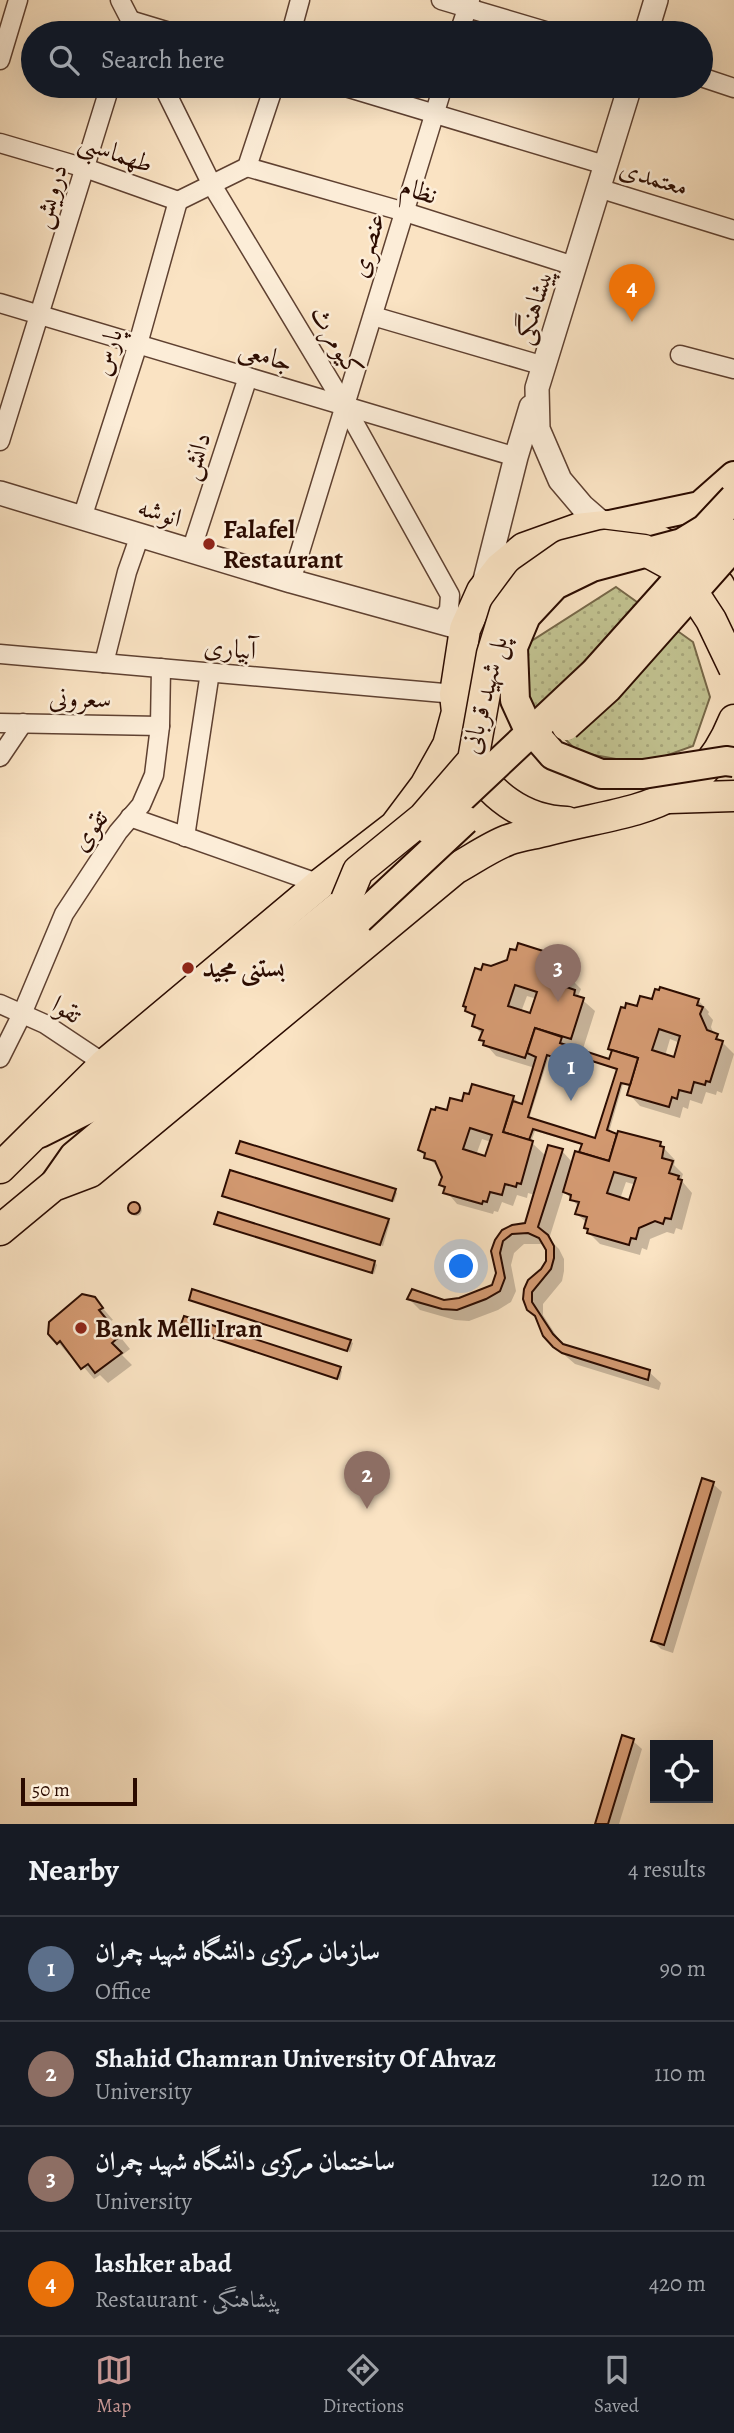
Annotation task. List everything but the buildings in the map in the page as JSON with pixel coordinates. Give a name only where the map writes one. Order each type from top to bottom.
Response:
[{"type":"highway","points":[[575,823],[532,815],[506,802],[484,782],[468,756],[460,735],[452,626],[500,568],[524,548],[578,529],[605,526],[648,536],[687,556],[719,585],[734,617]]},
{"type":"highway","name":"پل شهید قربانی","points":[[353,909],[358,871],[423,818],[472,760],[492,653],[505,612],[528,581],[565,555],[604,545],[644,550],[677,568],[711,620],[734,668]]},
{"type":"highway","points":[[0,1168],[105,1064],[320,884],[395,826],[425,786],[448,745],[456,703]]},
{"type":"highway","points":[[0,1230],[53,1186],[90,1172],[456,869],[508,840],[639,809],[668,798],[702,775],[724,745],[734,720]]},
{"type":"highway","points":[[668,798],[734,796]]},
{"type":"main road","points":[[605,526],[700,506],[734,476]]},
{"type":"main road","name":"پل شهید قربانی","points":[[734,498],[705,529],[682,543],[592,567],[555,585],[526,616],[513,647],[515,700],[526,724],[553,755],[601,774],[643,774],[734,762]]},
{"type":"main road","name":"پل شهید قربانی","points":[[353,909],[427,830],[594,673],[734,516]]},
{"type":"main road","name":"پل شهید قربانی","points":[[353,909],[608,688],[734,546]]},
{"type":"main road","points":[[34,1136],[92,1107],[353,909]]},
{"type":"main road","points":[[53,1186],[74,1156],[353,909]]},
{"type":"street","points":[[0,60],[18,0]]},
{"type":"street","points":[[120,0],[128,21]]},
{"type":"street","points":[[294,21],[300,0]]},
{"type":"street","points":[[441,0],[468,4],[517,21]]},
{"type":"street","points":[[650,21],[656,0]]},
{"type":"street","points":[[463,21],[468,4]]},
{"type":"street","points":[[713,82],[734,88]]},
{"type":"street","name":"درویش","points":[[0,441],[106,98]]},
{"type":"street","name":"کیومرث","points":[[169,98],[212,185],[345,406],[450,596],[452,626]]},
{"type":"street","points":[[247,167],[270,98]]},
{"type":"street","points":[[382,98],[606,165]]},
{"type":"street","name":"عنصری","points":[[291,581],[440,98]]},
{"type":"street","name":"پیشاهنگی","points":[[605,526],[582,506],[560,480],[538,429],[541,377],[626,98]]},
{"type":"street","name":"طهماسبی","points":[[0,143],[85,167],[178,201],[247,167]]},
{"type":"street","name":"نظام","points":[[247,167],[405,212],[574,266]]},
{"type":"street","name":"معتمدی","points":[[598,188],[734,230]]},
{"type":"street","name":"پارس","points":[[82,518],[138,344],[178,201]]},
{"type":"street","name":"جامعی","points":[[0,303],[516,457]]},
{"type":"street","points":[[373,316],[541,377],[516,457],[482,591]]},
{"type":"street","points":[[680,355],[734,369]]},
{"type":"street","name":"دانش","points":[[191,551],[248,377]]},
{"type":"street","name":"انوشه","points":[[0,493],[291,581],[452,626]]},
{"type":"street","points":[[104,663],[127,572],[140,535]]},
{"type":"street","name":"آبیاری","points":[[0,654],[210,672],[456,703]]},
{"type":"street","name":"تقوی","points":[[0,1058],[22,1014],[64,915],[91,870],[141,805],[155,775],[160,726],[161,668]]},
{"type":"street","points":[[185,837],[210,672]]},
{"type":"street","name":"سعرونی","points":[[0,723],[160,726]]},
{"type":"street","points":[[0,757],[23,723]]},
{"type":"street","points":[[130,817],[320,884]]},
{"type":"street","name":"تقوا","points":[[0,1004],[45,1024],[105,1064]]},
{"type":"green space","points":[[616,587],[693,642],[710,697],[693,746],[643,764],[578,752],[534,708],[518,675],[530,642]]},
{"type":"place","name":"lashker abad","points":[[632,322]]},
{"type":"place","name":"Falafel Restaurant","points":[[209,544]]},
{"type":"place","name":"بستنی مجید","points":[[188,968]]},
{"type":"place","name":"ساختمان مرکزی دانشگاه شهید چمران","points":[[558,1002]]},
{"type":"place","name":"سازمان مرکزی دانشگاه شهید چمران","points":[[571,1101]]},
{"type":"place","name":"Bank Melli Iran","points":[[81,1328]]},
{"type":"place","name":"Shahid Chamran University Of Ahvaz","points":[[367,1509]]}]
